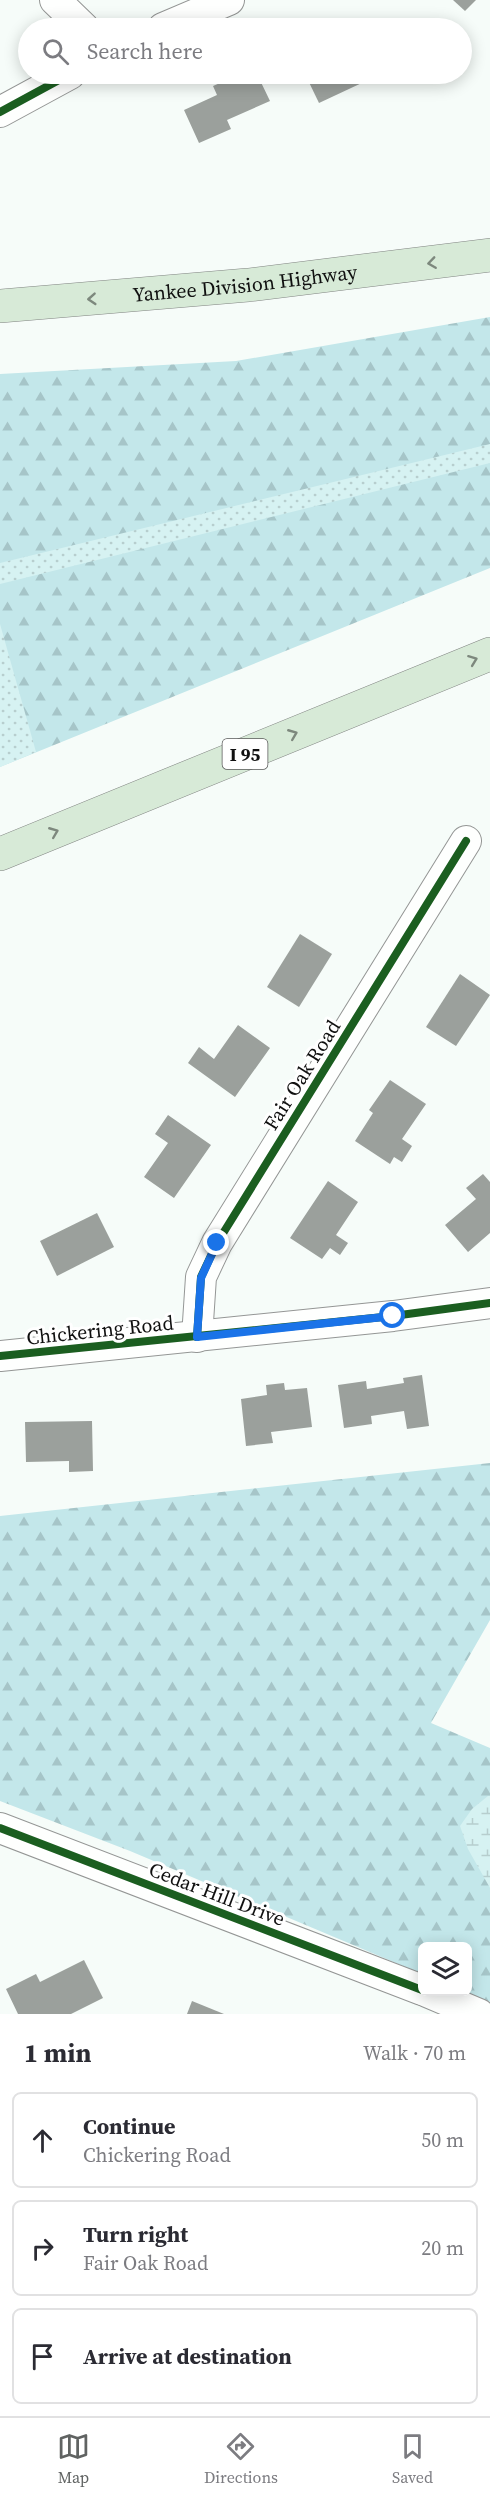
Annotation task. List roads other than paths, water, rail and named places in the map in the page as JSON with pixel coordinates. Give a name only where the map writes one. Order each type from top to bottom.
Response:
[{"type":"highway","name":"Yankee Division Highway","points":[[0,306],[248,285],[490,255]]},
{"type":"highway","name":"I 95","points":[[0,854],[490,654]]},
{"type":"street","points":[[55,0],[74,18]]},
{"type":"street","points":[[187,18],[229,0]]},
{"type":"street","points":[[0,112],[52,84]]},
{"type":"street","name":"Fair Oak Road","points":[[197,1337],[201,1278],[217,1243],[466,841]]},
{"type":"street","name":"Chickering Road","points":[[0,1356],[197,1337],[490,1303]]},
{"type":"street","name":"Cedar Hill Drive","points":[[0,1828],[418,1988]]},
{"type":"street","name":"Cedar Hill Drive","points":[[437,1996],[479,2014]]}]
